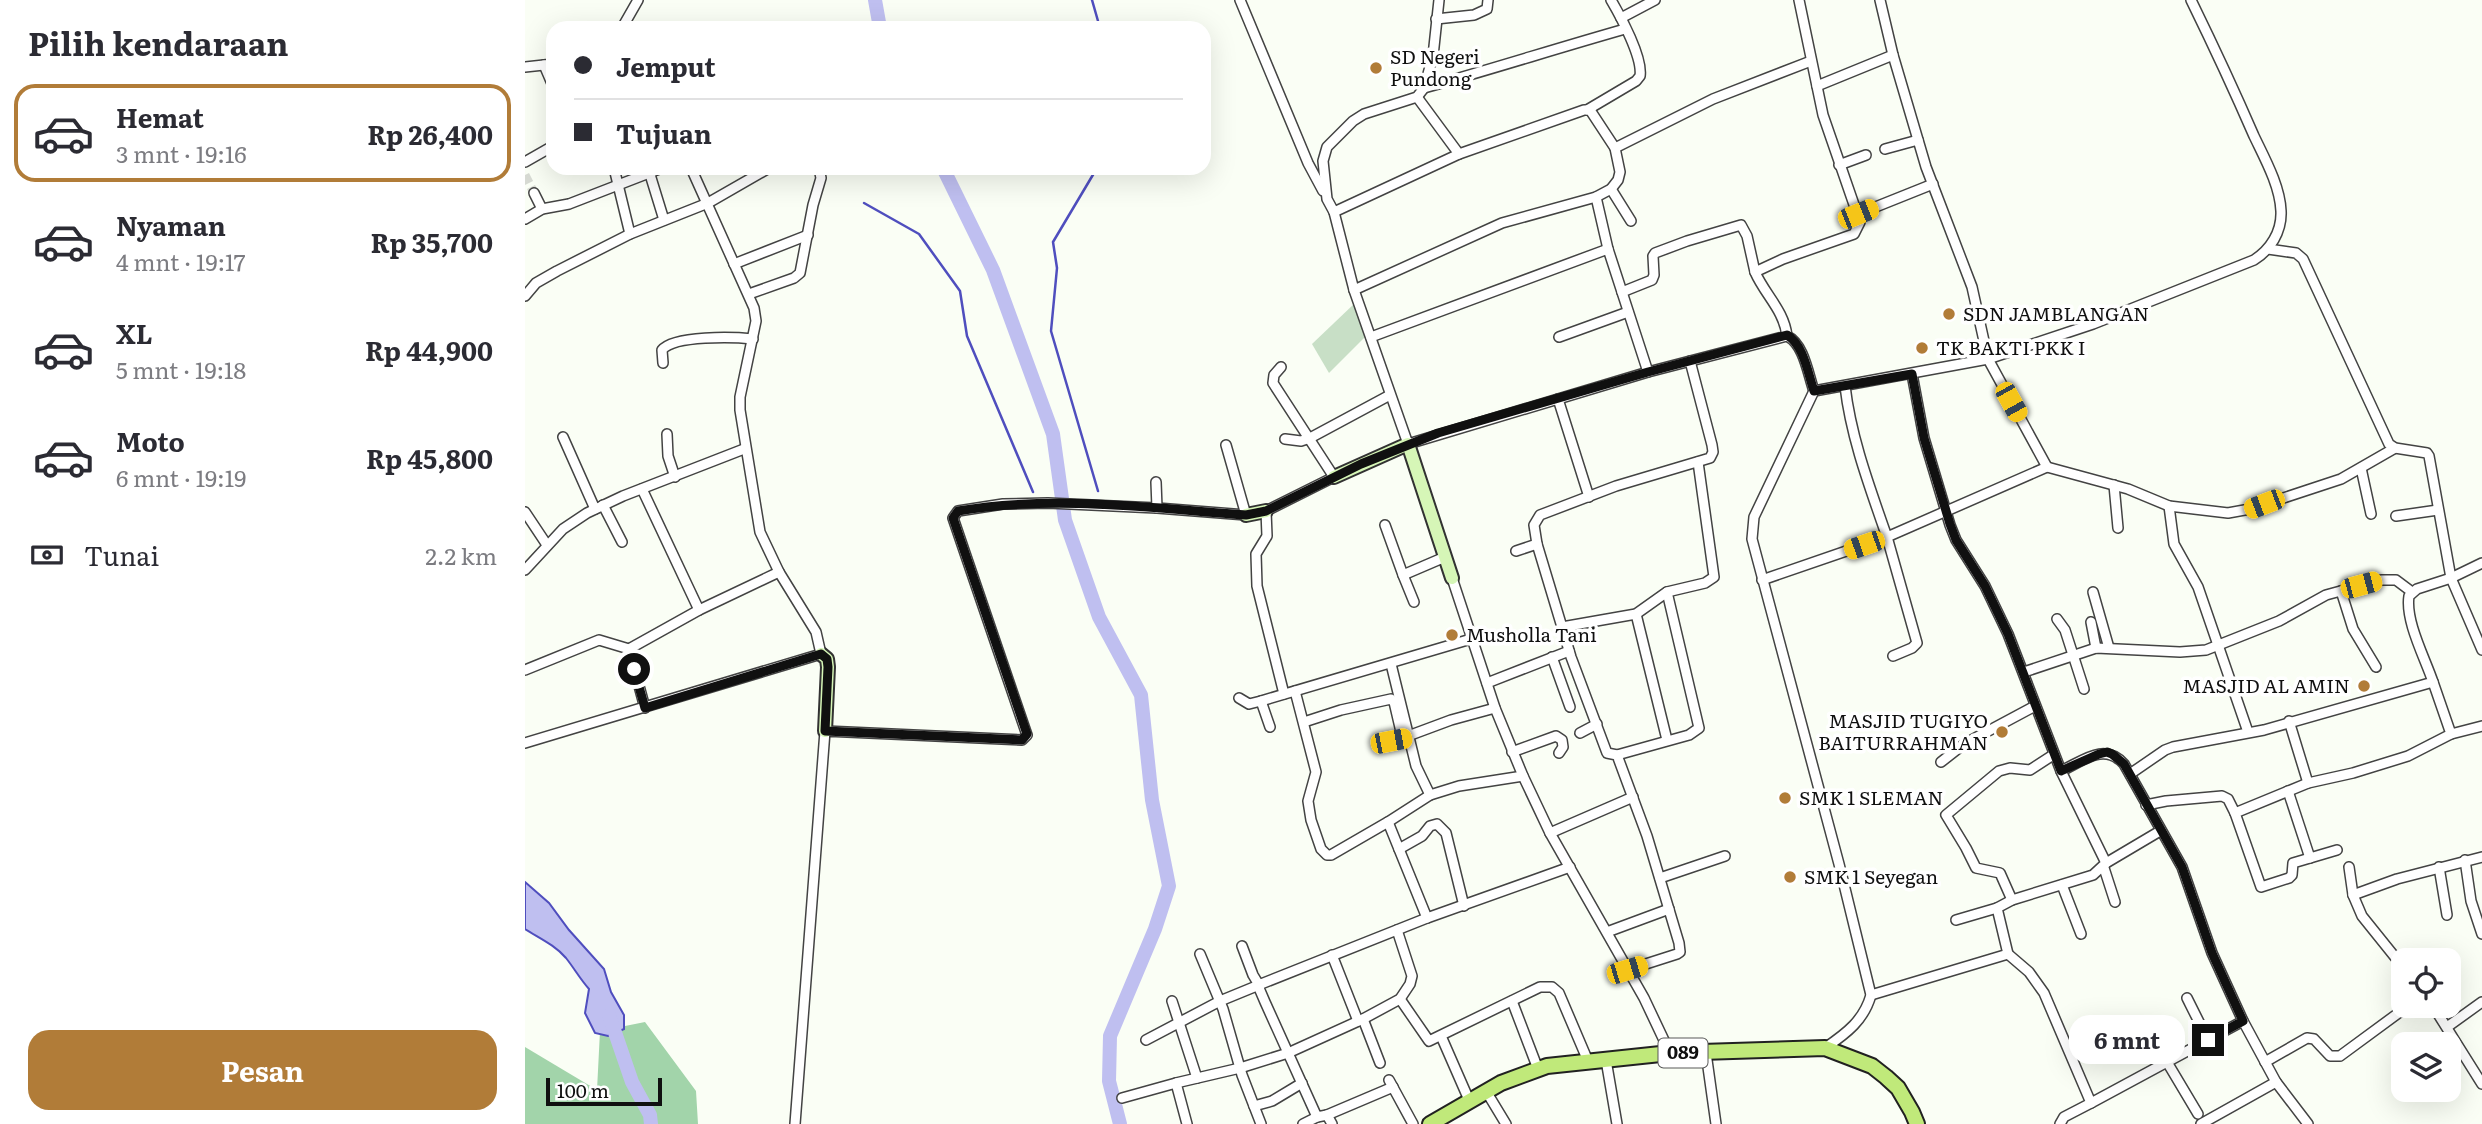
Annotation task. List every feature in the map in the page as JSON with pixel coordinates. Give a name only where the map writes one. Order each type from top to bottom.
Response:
[{"type":"main road","name":"089","points":[[1430,1124],[1486,1091],[1538,1069],[1670,1053],[1825,1048],[1872,1066],[1887,1077],[1898,1088],[1917,1124]]},
{"type":"street","points":[[626,21],[638,0]]},
{"type":"street","points":[[1240,0],[1308,163],[1334,212],[1354,290],[1408,444],[1471,639],[1512,752],[1550,833],[1607,932],[1670,1053]]},
{"type":"street","points":[[1327,198],[1323,161],[1328,147],[1343,129],[1364,114],[1417,97],[1424,88],[1433,56],[1439,0]]},
{"type":"street","points":[[1436,19],[1474,15],[1487,9],[1489,0]]},
{"type":"street","points":[[1334,212],[1459,154],[1587,110],[1636,81],[1640,76],[1640,64],[1611,0]]},
{"type":"street","points":[[1621,18],[1655,0]]},
{"type":"street","points":[[1755,272],[1783,259],[1854,234],[1860,222],[1823,115],[1799,0]]},
{"type":"street","points":[[1880,0],[1918,139],[1972,287],[1988,359],[2047,467]]},
{"type":"street","points":[[1814,391],[1988,359],[2093,324],[2254,260],[2268,249],[2280,221],[2279,198],[2263,155],[2191,0]]},
{"type":"street","points":[[1424,88],[1625,29]]},
{"type":"street","points":[[1817,86],[1893,55]]},
{"type":"street","points":[[1615,148],[1713,99],[1811,61]]},
{"type":"street","points":[[525,67],[546,65]]},
{"type":"street","points":[[1417,97],[1459,154]]},
{"type":"street","points":[[1354,290],[1502,223],[1596,197],[1611,189],[1620,172],[1615,148],[1587,110]]},
{"type":"street","points":[[1885,149],[1918,139]]},
{"type":"street","points":[[525,162],[546,150]]},
{"type":"street","points":[[1839,165],[1866,155]]},
{"type":"street","points":[[616,175],[630,234]]},
{"type":"street","points":[[525,219],[542,209],[569,204],[639,175]]},
{"type":"street","points":[[650,175],[664,220]]},
{"type":"street","points":[[694,175],[749,293],[756,321],[740,397],[744,449],[760,532],[779,572],[816,632],[821,654],[827,659],[828,667],[795,1124]]},
{"type":"street","points":[[525,296],[536,283],[547,277],[630,234],[708,203],[755,175]]},
{"type":"street","points":[[749,293],[794,278],[800,273],[820,175]]},
{"type":"street","points":[[1858,214],[1933,184]]},
{"type":"street","points":[[1611,189],[1631,221]]},
{"type":"street","points":[[534,193],[542,209]]},
{"type":"street","points":[[1596,197],[1608,249],[1648,372]]},
{"type":"street","points":[[1622,292],[1651,280],[1654,275],[1655,253],[1741,225],[1747,236],[1755,272],[1781,313],[1786,323],[1787,336]]},
{"type":"street","points":[[734,264],[808,235]]},
{"type":"street","points":[[1371,337],[1608,249]]},
{"type":"street","points":[[2268,249],[2296,253],[2304,258],[2385,438],[2395,448],[2422,452],[2429,456],[2451,578],[2482,650]]},
{"type":"street","points":[[1559,337],[1628,312]]},
{"type":"street","points":[[825,731],[1022,740],[1025,738],[1027,734],[953,518],[958,511],[1003,504],[1048,503],[1246,515],[1266,511],[1408,444],[1648,372],[1787,336],[1792,338],[1800,350],[1814,391],[1754,517],[1752,539],[1839,864],[1871,995],[1857,1024],[1825,1048]]},
{"type":"street","points":[[663,363],[662,350],[670,344],[712,337],[753,339]]},
{"type":"street","points":[[1667,592],[1700,724],[1696,731],[1689,735],[1617,755],[1608,753],[1569,651],[1537,544],[1534,525],[1540,515],[1646,476],[1710,458],[1713,452],[1690,361]]},
{"type":"street","points":[[1281,367],[1274,375],[1273,383],[1334,477]]},
{"type":"street","points":[[1912,374],[1924,438],[1956,540],[1985,586],[2024,671],[2053,755],[2105,865],[2115,902]]},
{"type":"street","points":[[1845,386],[1863,470],[1887,537],[1917,643],[1893,656]]},
{"type":"street","points":[[1285,439],[1301,441],[1310,438],[1390,395]]},
{"type":"street","points":[[1558,399],[1589,497]]},
{"type":"street","points":[[667,434],[668,456],[675,477]]},
{"type":"street","points":[[563,437],[599,507],[622,542]]},
{"type":"street","points":[[1226,444],[1233,478],[1246,515]]},
{"type":"street","points":[[1762,580],[1887,537],[2047,467],[2137,492],[2169,506],[2219,513],[2250,509],[2341,479],[2395,448]]},
{"type":"street","points":[[525,570],[572,522],[599,507],[744,449]]},
{"type":"street","points":[[1562,627],[1636,614],[1667,592],[1712,580],[1714,577],[1698,462]]},
{"type":"street","points":[[2361,468],[2371,514]]},
{"type":"street","points":[[1156,482],[1157,508]]},
{"type":"street","points":[[2114,485],[2118,528]]},
{"type":"street","points":[[642,489],[699,610]]},
{"type":"street","points":[[2169,506],[2174,544],[2198,587],[2248,732]]},
{"type":"street","points":[[2396,516],[2438,510]]},
{"type":"street","points":[[1266,511],[1267,536],[1256,554],[1257,586],[1284,694]]},
{"type":"street","points":[[525,512],[547,545]]},
{"type":"street","points":[[1385,525],[1414,602]]},
{"type":"street","points":[[1516,551],[1537,544]]},
{"type":"street","points":[[1403,575],[1445,557]]},
{"type":"street","points":[[2451,734],[2408,602],[2412,592],[2451,578],[2482,562]]},
{"type":"street","points":[[525,670],[599,640],[629,649],[699,610],[779,572]]},
{"type":"street","points":[[2024,671],[2096,648],[2193,652],[2218,647],[2341,590],[2392,579],[2412,592]]},
{"type":"street","points":[[2341,590],[2353,629],[2376,667]]},
{"type":"street","points":[[2094,592],[2109,648]]},
{"type":"street","points":[[1636,614],[1667,740]]},
{"type":"street","points":[[2057,620],[2065,629],[2084,689]]},
{"type":"street","points":[[2091,622],[2096,648]]},
{"type":"street","points":[[1239,698],[1249,704],[1261,701],[1471,639]]},
{"type":"street","points":[[629,649],[645,708]]},
{"type":"street","points":[[1487,684],[1569,651]]},
{"type":"street","points":[[525,743],[821,654]]},
{"type":"street","points":[[1552,657],[1570,707]]},
{"type":"street","points":[[1391,664],[1416,766],[1430,794]]},
{"type":"street","points":[[2130,774],[2165,750],[2200,740],[2248,732],[2433,682]]},
{"type":"street","points":[[1295,691],[1316,772],[1308,802],[1311,820],[1323,852],[1331,855],[1430,794],[1459,786],[1523,776]]},
{"type":"street","points":[[1304,722],[1341,710],[1391,699],[1401,732],[1408,737]]},
{"type":"street","points":[[1261,701],[1271,727]]},
{"type":"street","points":[[1941,762],[1964,744],[2035,706]]},
{"type":"street","points":[[1391,741],[1495,708]]},
{"type":"street","points":[[2289,721],[2308,783]]},
{"type":"street","points":[[1580,733],[1597,724]]},
{"type":"street","points":[[2235,813],[2308,783],[2353,774],[2408,756],[2451,734],[2482,726]]},
{"type":"street","points":[[1512,752],[1556,736],[1562,740],[1563,747],[1559,753]]},
{"type":"street","points":[[2061,771],[2107,752],[2118,758],[2130,774],[2182,867],[2212,953],[2243,1021],[2276,1082],[2308,1124]]},
{"type":"street","points":[[1617,755],[1660,878],[1680,952],[1627,970]]},
{"type":"street","points":[[2012,900],[2000,873],[1976,868],[1945,815],[1999,771],[2010,768],[2029,770],[2053,755]]},
{"type":"street","points":[[2288,791],[2310,858]]},
{"type":"street","points":[[2146,805],[2222,796],[2228,799],[2260,887],[2289,878],[2292,875],[2293,863],[2337,850]]},
{"type":"street","points":[[1550,833],[1633,797]]},
{"type":"street","points":[[1388,822],[1427,918]]},
{"type":"street","points":[[1399,849],[1422,836],[1430,826],[1437,824],[1441,827],[1446,834],[1464,906]]},
{"type":"street","points":[[1956,920],[2092,875],[2160,831]]},
{"type":"street","points":[[1660,878],[1725,856]]},
{"type":"street","points":[[2353,895],[2439,867],[2482,857]]},
{"type":"street","points":[[2465,860],[2471,901],[2482,934]]},
{"type":"street","points":[[1146,1040],[1264,981],[1427,918],[1570,867]]},
{"type":"street","points":[[2349,867],[2353,895],[2362,916],[2391,952]]},
{"type":"street","points":[[2439,867],[2447,915]]},
{"type":"street","points":[[2062,885],[2081,934]]},
{"type":"street","points":[[1997,908],[2008,954],[2029,972],[2044,993],[2091,1102]]},
{"type":"street","points":[[1607,932],[1669,909]]},
{"type":"street","points":[[1122,1098],[1241,1068],[1288,1053],[1401,999],[1412,976],[1397,930]]},
{"type":"street","points":[[1242,946],[1317,1117]]},
{"type":"street","points":[[1200,954],[1220,1002],[1261,1124]]},
{"type":"street","points":[[1871,995],[2008,954]]},
{"type":"street","points":[[1332,955],[1380,1063]]},
{"type":"street","points":[[1401,999],[1426,1040],[1431,1041],[1540,987],[1552,986],[1557,990],[1588,1061]]},
{"type":"street","points":[[2187,998],[2208,1040]]},
{"type":"street","points":[[1172,1000],[1197,1077]]},
{"type":"street","points":[[1512,1001],[1538,1069]]},
{"type":"street","points":[[2447,1027],[2482,1002]]},
{"type":"street","points":[[2265,1062],[2307,1038],[2314,1040],[2330,1056],[2340,1056],[2392,1018]]},
{"type":"street","points":[[2441,1018],[2479,1071],[2482,1084]]},
{"type":"street","points":[[2060,1124],[2064,1117],[2243,1021]]},
{"type":"street","points":[[1441,1036],[1469,1100]]},
{"type":"street","points":[[1706,1053],[1716,1124]]},
{"type":"street","points":[[1606,1060],[1617,1124]]},
{"type":"street","points":[[2167,1062],[2177,1081],[2176,1085],[2196,1115]]},
{"type":"street","points":[[2201,1124],[2276,1082]]},
{"type":"street","points":[[1176,1083],[1187,1124]]},
{"type":"street","points":[[1254,1106],[1272,1101],[1302,1083]]},
{"type":"street","points":[[1303,1124],[1317,1117],[1330,1120],[1391,1084],[1413,1124]]},
{"type":"street","points":[[1486,1091],[1507,1124]]},
{"type":"green space","points":[[1355,303],[1366,336],[1329,373],[1312,344]]},
{"type":"green space","points":[[645,1022],[696,1091],[698,1124],[525,1124],[525,1047],[597,1090],[600,1031]]},
{"type":"water","points":[[525,882],[549,903],[604,969],[611,992],[624,1015],[624,1029],[608,1036],[595,1033],[585,1013],[589,989],[562,953],[525,929]]},
{"type":"waterway","points":[[875,0],[879,21]]},
{"type":"waterway","points":[[1092,0],[1098,21]]},
{"type":"waterway","points":[[946,175],[993,270],[1053,434],[1065,520],[1099,617],[1141,695],[1152,800],[1169,886],[1155,929],[1110,1036],[1109,1081],[1120,1124]]},
{"type":"waterway","points":[[1093,175],[1053,242],[1057,268],[1051,331],[1098,491]]},
{"type":"waterway","points":[[864,203],[919,234],[960,291],[967,336],[1033,492]]},
{"type":"waterway","points":[[609,1015],[632,1082],[650,1115],[651,1124]]},
{"type":"tunnel","points":[[525,175],[534,193]]},
{"type":"place","name":"SD Negeri Pundong","points":[[1376,68]]},
{"type":"place","name":"SDN JAMBLANGAN","points":[[1949,314]]},
{"type":"place","name":"TK BAKTI PKK I","points":[[1922,348]]},
{"type":"place","name":"Musholla Tani","points":[[1452,635]]},
{"type":"place","name":"MASJID AL AMIN","points":[[2364,686]]},
{"type":"place","name":"MASJID TUGIYO BAITURRAHMAN","points":[[2002,732]]},
{"type":"place","name":"SMK 1 SLEMAN","points":[[1785,798]]},
{"type":"place","name":"SMK 1 Seyegan","points":[[1790,877]]},
{"type":"route","points":[[634,669],[645,708],[821,654],[827,659],[828,667],[825,731],[1022,740],[1027,734],[953,518],[958,511],[1003,504],[1048,503],[1246,515],[1266,511],[1361,464],[1438,433],[1787,335],[1800,350],[1814,391],[1912,374],[1924,438],[1956,540],[1985,586],[2008,634],[2061,771],[2107,752],[2118,758],[2130,774],[2182,867],[2212,953],[2243,1021],[2208,1040]]}]
